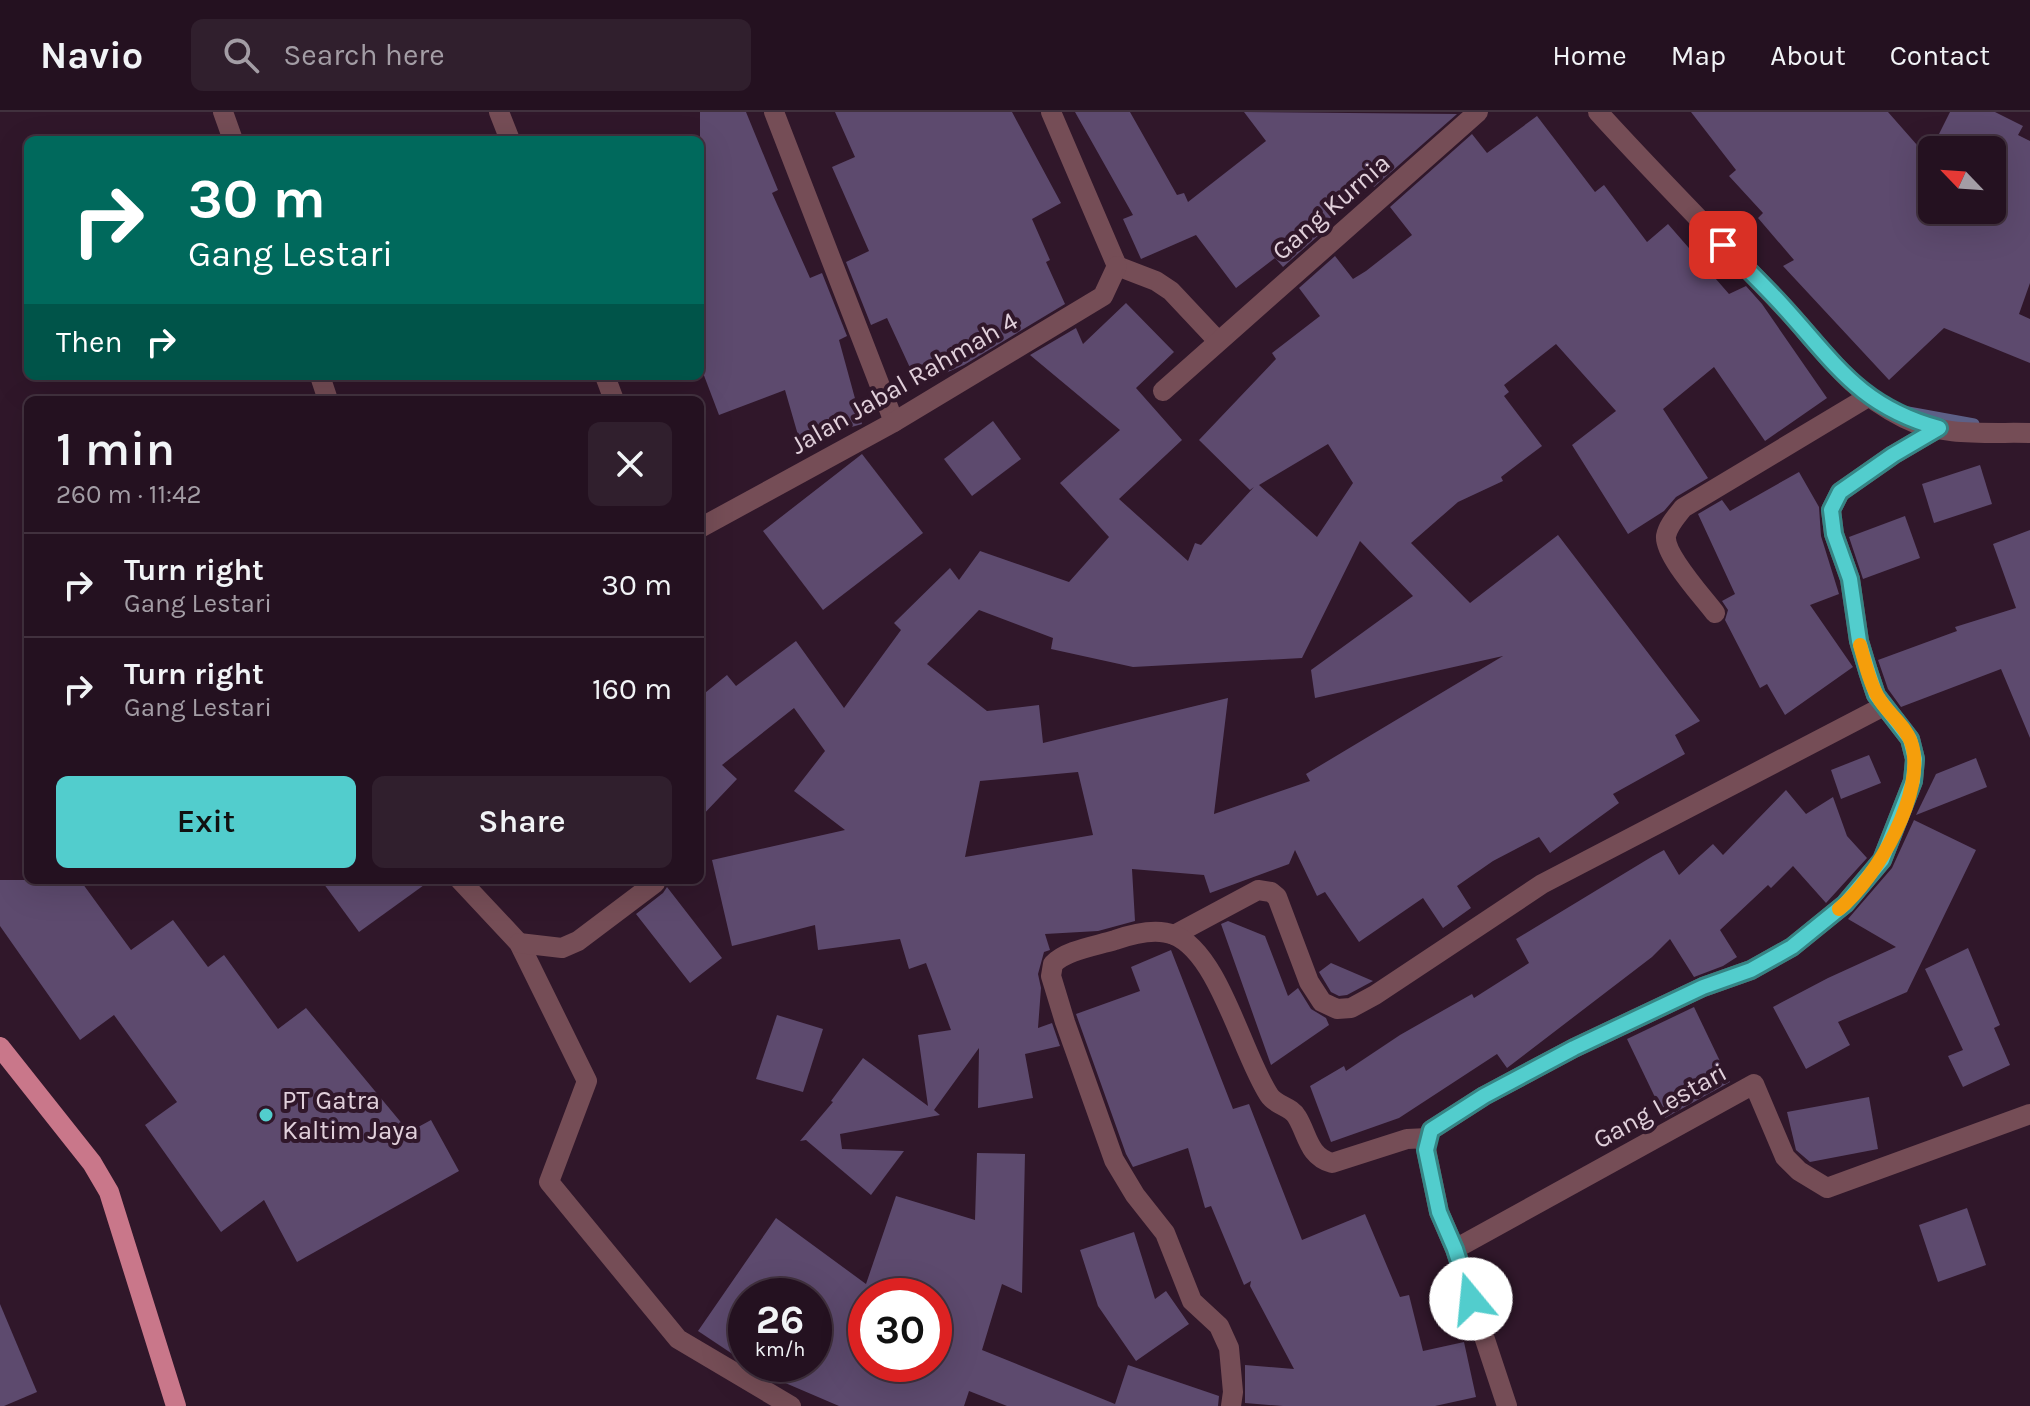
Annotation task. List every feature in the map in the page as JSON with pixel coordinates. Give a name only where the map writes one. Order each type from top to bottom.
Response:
[{"type":"main road","points":[[0,1047],[92,1163],[109,1192],[176,1406]]},
{"type":"street","points":[[223,112],[232,136]]},
{"type":"street","points":[[499,112],[508,136]]},
{"type":"street","points":[[774,112],[894,422]]},
{"type":"street","points":[[1051,112],[1117,266],[1156,281],[1171,291],[1218,341]]},
{"type":"street","name":"Gang Kurnia","points":[[1163,391],[1478,112]]},
{"type":"street","points":[[1598,112],[1782,305],[1840,373],[1868,397],[1907,419],[1949,431],[2030,433]]},
{"type":"street","name":"Jalan Jabal Rahmah 4","points":[[704,526],[894,422],[1103,296],[1117,266]]},
{"type":"street","points":[[1715,613],[1668,549],[1666,535],[1672,522],[1683,508],[1868,397]]},
{"type":"street","points":[[1507,1406],[1455,1249],[1439,1212],[1426,1150],[1431,1130],[1484,1096],[1574,1048],[1703,987],[1770,960],[1792,947],[1845,904],[1882,860],[1913,781],[1915,759],[1910,739],[1876,695],[1859,641],[1850,579],[1834,534],[1831,510],[1840,492],[1939,428]]},
{"type":"street","points":[[1174,935],[1258,890],[1271,892],[1277,897],[1309,982],[1322,1002],[1337,1009],[1351,1008],[1542,884],[1884,706]]},
{"type":"street","points":[[464,884],[519,943],[587,1081],[549,1182],[678,1339],[791,1406]]},
{"type":"street","points":[[519,943],[562,948],[578,941],[654,884]]},
{"type":"street","points":[[1231,1406],[1233,1392],[1229,1348],[1219,1326],[1192,1301],[1160,1223],[1121,1174],[1051,976],[1051,969],[1057,960],[1127,936],[1160,932],[1174,935],[1195,949],[1215,978],[1237,1032],[1269,1096],[1295,1113],[1317,1156],[1332,1163],[1407,1139],[1428,1138]]},
{"type":"street","name":"Gang Lestari","points":[[1455,1249],[1754,1084],[1785,1157],[1799,1171],[1827,1188],[2030,1114]]},
{"type":"building","points":[[700,112],[746,112],[778,190],[772,193],[810,278],[822,273],[847,336],[839,340],[862,424],[800,442],[785,390],[719,415],[704,376],[704,136],[700,136]]},
{"type":"building","points":[[835,112],[1012,112],[1061,203],[1032,219],[1050,260],[1046,262],[1065,304],[964,365],[918,385],[887,318],[871,325],[846,262],[869,251],[832,167],[855,157]]},
{"type":"building","points":[[1075,112],[1130,112],[1177,195],[1184,193],[1188,202],[1266,141],[1244,112],[1457,114],[1374,187],[1372,185],[1315,230],[1319,235],[1283,267],[1275,258],[1236,288],[1196,235],[1141,259],[1123,219],[1133,215]]},
{"type":"building","points":[[1691,112],[1888,112],[1918,146],[1918,224],[2006,224],[2006,136],[1938,136],[1950,112],[1995,112],[2023,126],[2018,135],[2030,141],[2030,283],[2019,314],[2030,319],[2030,363],[1944,328],[1889,380],[1783,266],[1794,260],[1758,218],[1763,213],[1729,176],[1736,170]]},
{"type":"building","points":[[1537,116],[1595,192],[1604,185],[1647,242],[1668,224],[1729,294],[1746,286],[1762,304],[1827,398],[1765,441],[1714,367],[1663,409],[1708,478],[1676,497],[1664,511],[1628,534],[1572,445],[1616,411],[1556,344],[1504,385],[1509,392],[1504,396],[1542,446],[1501,477],[1503,481],[1458,502],[1411,543],[1470,603],[1558,535],[1700,721],[1675,735],[1685,754],[1613,794],[1619,803],[1550,853],[1539,837],[1493,861],[1457,886],[1471,908],[1443,928],[1423,898],[1359,942],[1325,892],[1317,896],[1295,850],[1289,864],[1210,893],[1204,875],[1132,869],[1135,921],[1098,931],[1045,934],[1050,950],[1044,952],[1038,974],[1041,988],[1038,1028],[1052,1023],[1060,1046],[1025,1054],[1033,1098],[978,1108],[979,1048],[934,1110],[940,1115],[840,1134],[842,1149],[904,1151],[871,1195],[806,1140],[800,1141],[833,1102],[863,1058],[928,1106],[918,1035],[951,1030],[926,963],[909,969],[900,939],[818,950],[815,925],[732,946],[712,860],[845,830],[794,791],[825,751],[794,708],[722,765],[737,779],[704,814],[704,694],[727,675],[736,686],[796,641],[844,708],[901,630],[894,623],[950,568],[959,580],[980,551],[1069,582],[1109,537],[1060,483],[1120,430],[1030,355],[1076,328],[1083,344],[1126,303],[1174,352],[1136,388],[1182,440],[1119,499],[1188,561],[1195,543],[1201,545],[1254,487],[1250,490],[1199,440],[1276,359],[1272,353],[1320,316],[1299,288],[1335,256],[1353,279],[1412,235],[1390,207],[1472,134],[1487,153]],"holes":[[[1328,444],[1353,483],[1317,537],[1259,485]],[[1360,541],[1413,596],[1311,670],[1315,698],[1503,656],[1306,774],[1310,781],[1214,814],[1228,698],[1043,743],[1039,705],[987,711],[927,664],[979,610],[1053,638],[1051,649],[1133,667],[1302,658]],[[1078,772],[1093,835],[965,857],[980,781]]]},
{"type":"building","points":[[993,421],[1021,459],[972,496],[944,459]]},
{"type":"building","points":[[862,454],[923,533],[823,610],[763,531]]},
{"type":"building","points":[[1980,465],[1992,504],[1934,523],[1922,484]]},
{"type":"building","points":[[1799,472],[1819,507],[1821,536],[1839,594],[1810,605],[1853,667],[1785,715],[1767,684],[1760,688],[1725,620],[1728,610],[1722,601],[1735,594],[1698,514],[1722,500],[1730,511]]},
{"type":"building","points":[[1905,516],[1920,558],[1863,579],[1849,537]]},
{"type":"building","points":[[2030,530],[2030,738],[2001,669],[1901,707],[1888,689],[1878,660],[1957,631],[1955,627],[2016,608],[1993,544]]},
{"type":"building","points":[[1869,755],[1881,783],[1841,799],[1831,770]]},
{"type":"building","points":[[1976,758],[1987,787],[1916,815],[1936,774]]},
{"type":"building","points":[[1786,790],[1806,814],[1833,797],[1847,836],[1867,858],[1826,903],[1793,866],[1720,930],[1737,957],[1723,966],[1694,977],[1670,939],[1652,957],[1507,1068],[1497,1054],[1399,1118],[1331,1142],[1310,1086],[1344,1066],[1346,1071],[1400,1035],[1472,994],[1474,998],[1529,963],[1516,939],[1653,856],[1664,850],[1679,875],[1713,844],[1723,855]]},
{"type":"building","points":[[1914,820],[1976,850],[1907,992],[1838,1022],[1850,1045],[1806,1069],[1773,1007],[1896,947],[1848,919],[1892,868]]},
{"type":"building","points":[[0,880],[24,880],[24,884],[83,884],[131,950],[173,920],[208,967],[224,955],[278,1029],[306,1008],[409,1132],[431,1120],[459,1171],[297,1262],[264,1200],[221,1232],[145,1125],[177,1102],[114,1015],[80,1040],[0,926]]},
{"type":"building","points":[[324,884],[425,884],[359,932]]},
{"type":"building","points":[[667,887],[722,958],[690,983],[636,914]]},
{"type":"building","points":[[1228,921],[1265,936],[1288,996],[1298,988],[1311,1009],[1326,1018],[1329,1025],[1271,1065],[1221,924]]},
{"type":"building","points":[[1968,948],[2000,1025],[1994,1028],[2010,1065],[1963,1087],[1948,1056],[1963,1050],[1925,969]]},
{"type":"building","points":[[1171,950],[1233,1109],[1249,1104],[1302,1240],[1365,1214],[1400,1297],[1409,1295],[1423,1351],[1464,1342],[1476,1397],[1435,1406],[1245,1403],[1245,1365],[1294,1369],[1250,1286],[1251,1281],[1244,1285],[1211,1206],[1205,1208],[1188,1148],[1133,1167],[1076,1014],[1140,991],[1131,967]]},
{"type":"building","points":[[1331,963],[1373,981],[1339,996],[1331,992],[1319,972]]},
{"type":"building","points":[[1694,1007],[1730,1082],[1665,1118],[1627,1039]]},
{"type":"building","points":[[777,1015],[823,1029],[803,1092],[756,1079]]},
{"type":"building","points":[[1869,1097],[1878,1149],[1810,1162],[1796,1150],[1787,1112]]},
{"type":"building","points":[[977,1153],[1025,1154],[1022,1293],[1002,1284],[982,1350],[1115,1404],[1128,1365],[1219,1396],[1218,1406],[1007,1406],[969,1391],[964,1406],[839,1406],[783,1382],[832,1382],[832,1278],[735,1278],[776,1218],[858,1278],[848,1278],[848,1382],[952,1382],[952,1278],[868,1278],[896,1196],[975,1220]]},
{"type":"building","points":[[1967,1208],[1986,1265],[1938,1282],[1919,1225]]},
{"type":"building","points":[[1134,1232],[1155,1299],[1166,1291],[1189,1324],[1136,1361],[1098,1306],[1080,1250]]},
{"type":"building","points":[[728,1288],[728,1351],[698,1331]]},
{"type":"building","points":[[0,1304],[37,1392],[4,1406],[0,1406]]},
{"type":"waterway","points":[[1908,412],[1974,424]]},
{"type":"slow traffic","points":[[1839,909],[1866,883],[1882,860],[1913,781],[1915,759],[1910,739],[1876,695],[1860,645]]},
{"type":"place","name":"PT Gatra Kaltim Jaya","points":[[266,1115]]},
{"type":"route","points":[[1471,1299],[1439,1212],[1425,1144],[1431,1130],[1484,1096],[1574,1048],[1718,980],[1751,970],[1792,947],[1866,883],[1882,860],[1913,781],[1915,759],[1910,739],[1876,695],[1868,671],[1859,641],[1850,579],[1834,534],[1831,510],[1840,492],[1939,428],[1907,419],[1868,397],[1840,373],[1782,305],[1723,245]]}]
